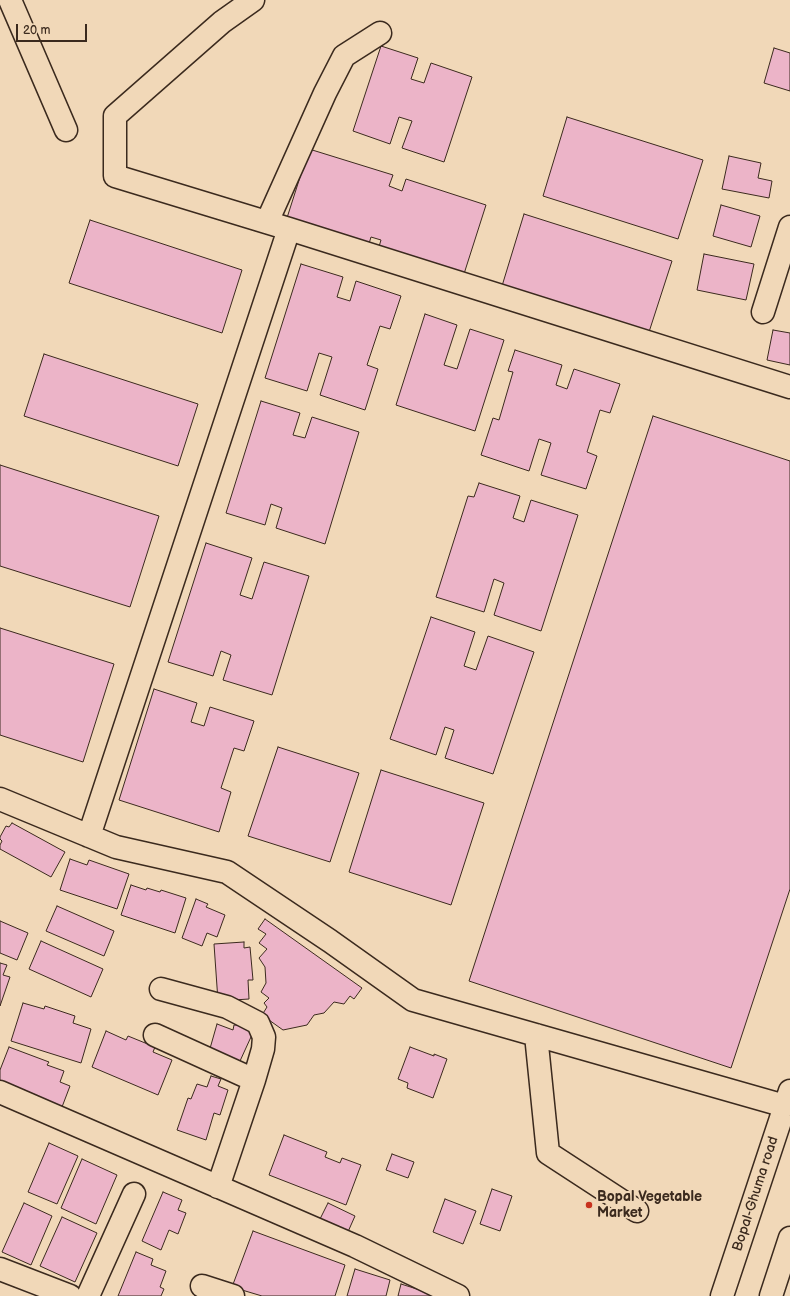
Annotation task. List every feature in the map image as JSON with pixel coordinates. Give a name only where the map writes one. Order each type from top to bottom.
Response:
[{"type":"street","points":[[253,0],[222,22],[115,116],[115,176],[267,222],[790,387]]},
{"type":"street","points":[[8,4],[66,130]]},
{"type":"street","points":[[267,222],[325,93],[344,56],[380,33]]},
{"type":"street","points":[[763,312],[790,227]]},
{"type":"street","points":[[89,836],[289,229]]},
{"type":"street","points":[[0,799],[116,847],[227,872],[330,941],[413,1000],[536,1035],[788,1099]]},
{"type":"street","points":[[161,988],[227,1007],[258,1022],[264,1037],[263,1049],[254,1080],[218,1186]]},
{"type":"street","points":[[155,1035],[254,1080]]},
{"type":"street","points":[[536,1035],[548,1152],[637,1211]]},
{"type":"street","points":[[0,1092],[355,1246],[458,1296]]},
{"type":"street","name":"Bopal-Ghuma road","points":[[722,1296],[788,1099]]},
{"type":"street","points":[[88,1296],[134,1194]]},
{"type":"street","points":[[771,1296],[788,1252]]},
{"type":"street","points":[[0,1269],[70,1296]]},
{"type":"street","points":[[202,1286],[233,1296]]},
{"type":"building","points":[[381,46],[418,58],[411,79],[424,83],[431,63],[472,77],[444,162],[402,148],[412,121],[399,117],[390,144],[353,131]]},
{"type":"building","points":[[774,48],[790,53],[790,91],[764,83]]},
{"type":"building","points":[[567,117],[703,160],[678,239],[543,196]]},
{"type":"building","points":[[309,149],[393,175],[389,186],[402,191],[406,179],[486,205],[463,277],[378,250],[381,240],[371,237],[368,247],[286,221]]},
{"type":"building","points":[[729,156],[761,163],[758,178],[772,181],[769,198],[722,189]]},
{"type":"building","points":[[721,205],[760,216],[751,247],[713,236]]},
{"type":"building","points":[[524,214],[672,261],[649,332],[502,286]]},
{"type":"building","points":[[90,220],[242,270],[222,333],[69,283]]},
{"type":"building","points":[[704,254],[754,264],[746,300],[697,290]]},
{"type":"building","points":[[301,264],[343,277],[337,297],[350,301],[356,281],[401,296],[390,329],[380,326],[367,365],[378,369],[365,410],[320,395],[332,357],[319,353],[307,391],[265,378]]},
{"type":"building","points":[[425,314],[457,325],[444,365],[457,369],[470,329],[504,340],[475,431],[396,405]]},
{"type":"building","points":[[773,330],[790,333],[790,365],[767,360]]},
{"type":"building","points":[[515,350],[562,365],[556,385],[567,389],[574,369],[620,384],[610,413],[600,410],[587,452],[597,456],[586,489],[541,475],[551,443],[539,439],[529,471],[481,455],[493,418],[499,420],[513,372],[508,371]]},
{"type":"building","points":[[44,354],[198,404],[178,466],[24,416]]},
{"type":"building","points":[[261,401],[300,413],[293,435],[305,438],[312,417],[359,432],[325,544],[276,528],[282,508],[271,504],[265,525],[226,513]]},
{"type":"building","points":[[653,416],[790,461],[790,889],[731,1068],[469,981]]},
{"type":"building","points":[[0,465],[159,516],[130,607],[0,566]]},
{"type":"building","points":[[479,483],[520,496],[513,518],[524,522],[531,500],[578,515],[541,631],[494,615],[504,583],[494,579],[484,612],[436,597],[468,496],[474,497]]},
{"type":"building","points":[[206,543],[252,558],[240,595],[252,599],[264,562],[309,576],[272,695],[223,680],[231,655],[221,651],[213,676],[168,662]]},
{"type":"building","points":[[431,617],[475,632],[464,666],[476,670],[488,636],[534,652],[493,774],[445,758],[454,730],[445,727],[436,755],[390,739]]},
{"type":"building","points":[[0,628],[114,664],[83,762],[0,735]]},
{"type":"building","points":[[154,689],[197,703],[191,722],[204,726],[210,707],[254,721],[244,751],[234,748],[221,788],[231,792],[219,832],[119,800]]},
{"type":"building","points":[[278,747],[359,773],[330,862],[248,836]]},
{"type":"building","points":[[381,770],[484,803],[451,905],[349,872]]},
{"type":"building","points":[[12,823],[65,852],[51,877],[0,849],[2,841],[0,837],[6,826],[9,827]]},
{"type":"building","points":[[70,859],[87,865],[89,860],[129,874],[117,909],[60,890]]},
{"type":"building","points":[[131,885],[146,890],[147,888],[160,892],[161,890],[186,898],[175,933],[121,915]]},
{"type":"building","points":[[196,899],[208,904],[206,907],[225,915],[217,937],[207,933],[202,946],[182,938]]},
{"type":"building","points":[[57,906],[114,931],[104,956],[46,931]]},
{"type":"building","points":[[265,919],[362,988],[354,999],[350,996],[344,1004],[334,1002],[324,1013],[314,1015],[307,1025],[283,1030],[262,1015],[267,1007],[264,1003],[269,998],[261,992],[266,983],[265,967],[259,958],[267,949],[259,943],[266,934],[258,929]]},
{"type":"building","points":[[0,921],[28,933],[17,960],[0,953]]},
{"type":"building","points":[[41,941],[103,969],[91,997],[29,969]]},
{"type":"building","points":[[244,942],[244,948],[250,947],[253,980],[248,980],[249,999],[218,1001],[214,944]]},
{"type":"building","points":[[0,963],[7,965],[3,975],[10,977],[0,1006]]},
{"type":"building","points":[[23,1003],[44,1009],[45,1006],[75,1016],[73,1023],[91,1029],[81,1063],[11,1041]]},
{"type":"building","points":[[217,1024],[233,1030],[234,1025],[256,1026],[240,1061],[209,1052]]},
{"type":"building","points":[[106,1031],[126,1040],[128,1036],[155,1047],[153,1052],[172,1060],[158,1095],[92,1067]]},
{"type":"building","points":[[9,1047],[49,1062],[47,1065],[64,1071],[60,1082],[70,1086],[62,1107],[0,1083],[0,1070]]},
{"type":"building","points":[[410,1047],[447,1059],[433,1098],[407,1088],[408,1083],[398,1079]]},
{"type":"building","points":[[211,1076],[221,1079],[218,1086],[228,1090],[220,1115],[214,1113],[206,1140],[177,1130],[188,1098],[191,1099],[197,1084],[207,1087]]},
{"type":"building","points":[[284,1135],[327,1152],[325,1157],[340,1163],[342,1158],[361,1165],[346,1205],[269,1175]]},
{"type":"building","points":[[49,1143],[78,1156],[57,1204],[28,1192]]},
{"type":"building","points":[[392,1154],[414,1162],[408,1178],[386,1170]]},
{"type":"building","points":[[82,1159],[117,1175],[96,1224],[61,1208]]},
{"type":"building","points":[[492,1189],[512,1196],[500,1231],[480,1224]]},
{"type":"building","points":[[163,1192],[182,1200],[178,1210],[186,1213],[178,1234],[169,1230],[161,1250],[142,1241]]},
{"type":"building","points":[[445,1199],[476,1211],[463,1244],[433,1232]]},
{"type":"building","points":[[24,1203],[52,1216],[31,1265],[2,1252]]},
{"type":"building","points":[[328,1203],[355,1216],[347,1234],[319,1221]]},
{"type":"building","points":[[62,1217],[97,1233],[75,1282],[40,1266]]},
{"type":"building","points":[[253,1231],[345,1265],[335,1296],[262,1296],[232,1287]]},
{"type":"building","points":[[136,1252],[153,1259],[151,1265],[166,1271],[160,1287],[164,1289],[161,1296],[118,1296]]},
{"type":"building","points":[[355,1269],[390,1280],[386,1296],[347,1296]]},
{"type":"building","points":[[401,1284],[439,1296],[398,1296]]},
{"type":"place","name":"Bopal Vegetable Market","points":[[589,1205]]}]
